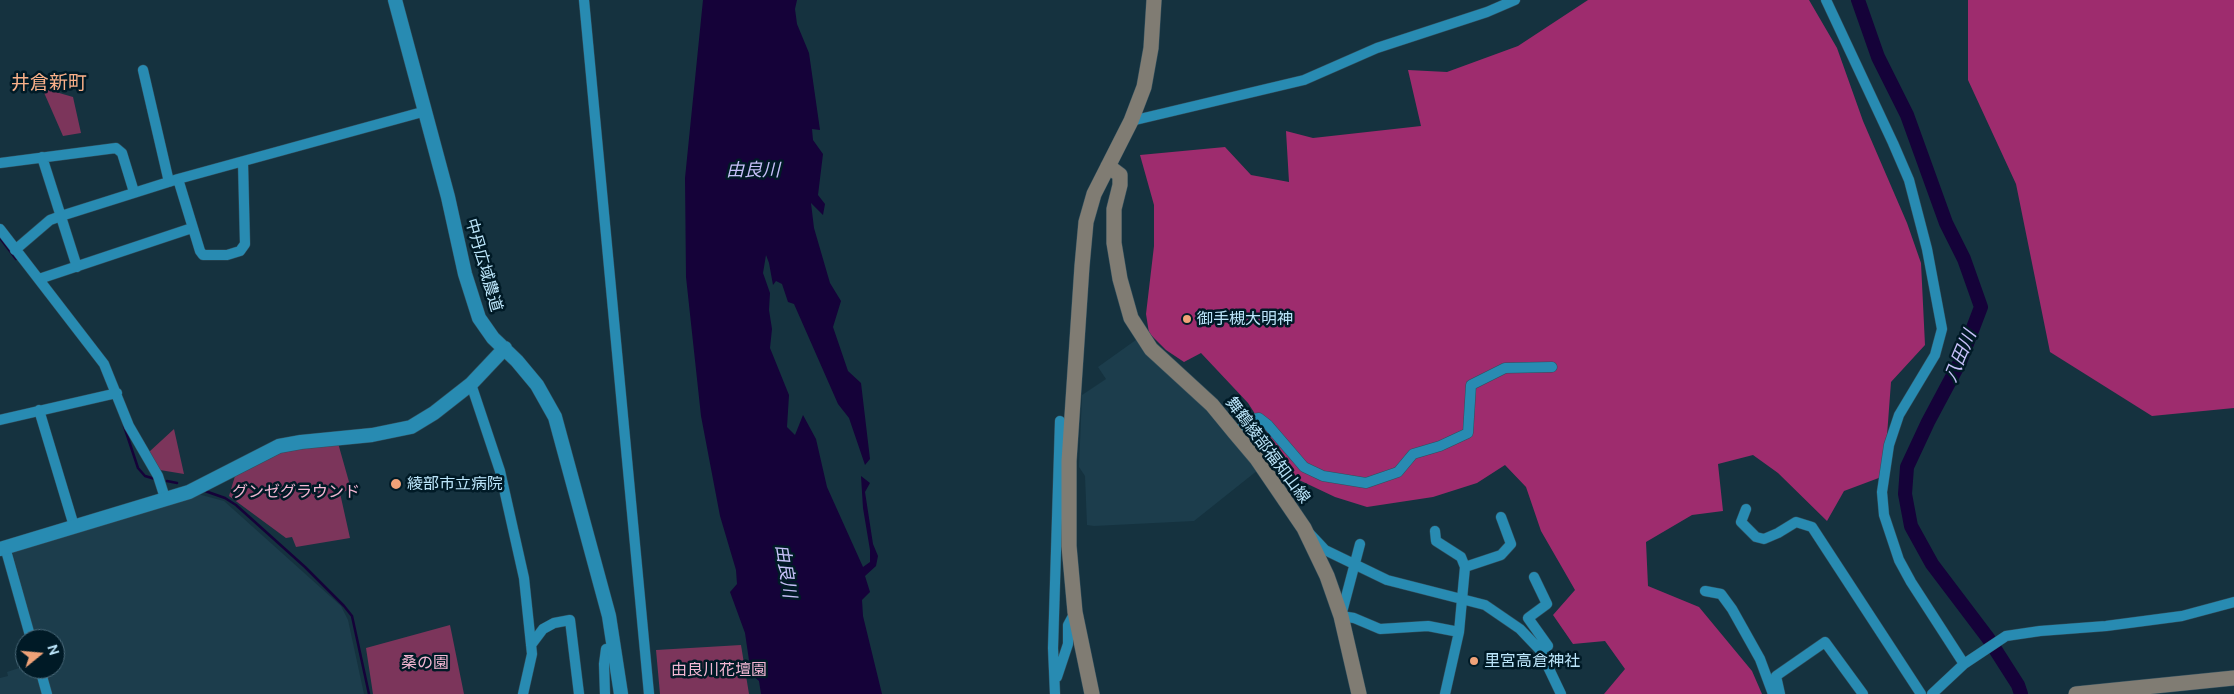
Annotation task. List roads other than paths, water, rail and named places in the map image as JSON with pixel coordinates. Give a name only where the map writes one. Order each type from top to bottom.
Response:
[{"type":"main road","points":[[1092,694],[1075,612],[1069,546],[1069,461],[1082,266],[1086,222],[1094,194],[1131,121],[1144,87],[1151,48],[1154,0]]},
{"type":"main road","name":"舞鶴綾部福知山線","points":[[1108,166],[1120,175],[1120,185],[1114,209],[1114,243],[1120,279],[1131,318],[1151,348],[1212,405],[1257,459],[1304,528],[1327,576],[1341,616],[1359,694]]},
{"type":"main road","points":[[2076,694],[2142,691],[2234,678]]},
{"type":"street","name":"中丹広域農道","points":[[396,0],[426,111],[465,274],[479,318],[493,338],[505,348],[537,385],[555,417],[609,616],[622,694]]},
{"type":"street","points":[[584,0],[649,694]]},
{"type":"street","points":[[1131,121],[1304,80],[1377,48],[1488,12],[1515,0]]},
{"type":"street","points":[[1826,0],[1909,180],[1927,249],[1942,329],[1935,355],[1899,415],[1889,444],[1882,492],[1884,515],[1899,560],[1911,582],[1968,661]]},
{"type":"street","points":[[143,70],[174,180],[203,255],[227,255],[244,248],[243,162]]},
{"type":"street","points":[[15,250],[50,220],[61,216],[174,180],[426,111]]},
{"type":"street","points":[[0,164],[116,148],[122,153],[134,192]]},
{"type":"street","points":[[42,157],[77,267]]},
{"type":"street","points":[[39,279],[192,228]]},
{"type":"street","points":[[0,229],[104,364],[129,426],[158,476],[165,498]]},
{"type":"street","points":[[28,629],[2,548],[189,492],[279,446],[372,435],[411,426],[434,413],[471,384],[505,348]]},
{"type":"street","points":[[1235,433],[1252,419],[1259,418],[1268,424],[1304,467],[1323,476],[1366,483],[1398,472],[1413,454],[1440,446],[1468,433],[1471,385],[1505,368],[1552,367]]},
{"type":"street","points":[[471,384],[500,471],[524,578],[532,654],[523,694]]},
{"type":"street","points":[[0,420],[117,393]]},
{"type":"street","points":[[39,410],[74,526]]},
{"type":"street","points":[[1055,694],[1053,638],[1060,421]]},
{"type":"street","points":[[1746,509],[1742,522],[1756,537],[1764,538],[1778,533],[1796,522],[1812,527],[1921,694]]},
{"type":"street","points":[[1465,567],[1501,555],[1511,544],[1501,516]]},
{"type":"street","points":[[1304,528],[1325,550],[1387,580],[1484,604],[1520,629],[1540,650],[1561,694]]},
{"type":"street","points":[[1435,531],[1436,541],[1461,557],[1465,567],[1459,632],[1445,694]]},
{"type":"street","points":[[1360,544],[1341,616],[1354,618],[1380,629],[1428,626],[1459,632]]},
{"type":"street","points":[[1534,577],[1547,604],[1528,618],[1548,646],[1540,650]]},
{"type":"street","points":[[1704,591],[1721,594],[1732,608],[1760,659],[1773,694]]},
{"type":"street","points":[[1932,694],[1968,661],[2006,636],[2182,616],[2234,602]]},
{"type":"street","points":[[1055,683],[1068,644],[1068,625],[1075,612]]},
{"type":"street","points":[[532,645],[543,629],[554,623],[570,620],[579,694],[574,694]]},
{"type":"street","points":[[1780,694],[1776,676],[1825,642],[1863,694]]},
{"type":"street","points":[[605,694],[604,664],[606,649]]},
{"type":"street","points":[[43,679],[47,694]]},
{"type":"water","name":"由良川","points":[[703,0],[797,0],[795,9],[797,24],[809,53],[820,130],[812,129],[813,140],[823,154],[818,195],[825,204],[823,215],[811,203],[814,228],[830,283],[841,301],[833,327],[848,371],[861,383],[870,459],[865,465],[849,418],[838,404],[794,304],[788,302],[782,284],[776,281],[773,285],[766,255],[763,273],[770,293],[769,310],[772,329],[770,348],[789,395],[787,427],[795,435],[803,415],[816,439],[827,487],[863,567],[870,562],[870,550],[863,508],[861,476],[870,483],[865,492],[873,544],[878,556],[876,566],[865,576],[870,592],[862,600],[863,616],[882,694],[761,694],[759,681],[751,674],[745,633],[730,592],[737,584],[736,570],[720,516],[701,416],[686,277],[685,178]]},
{"type":"waterway","name":"八田川","points":[[1858,0],[1878,57],[1907,115],[1946,223],[1964,259],[1981,307],[1960,362],[1928,422],[1907,467],[1905,494],[1911,526],[1932,564],[1988,638],[2018,685],[2021,694]]},
{"type":"waterway","points":[[0,238],[16,259]]},
{"type":"waterway","points":[[124,426],[138,468],[145,476],[155,479]]},
{"type":"waterway","points":[[167,481],[177,483]]},
{"type":"waterway","points":[[205,491],[225,498],[236,505],[305,567],[344,606],[352,616],[369,694]]},
{"type":"place","name":"御手槻大明神","points":[[1187,319]]},
{"type":"place","name":"綾部市立病院","points":[[396,484]]},
{"type":"place","name":"里宮高倉神社","points":[[1474,661]]},
{"type":"district","name":"井倉新町","points":[[49,83]]},
{"type":"park label","name":"グンゼグラウンド","points":[[296,492]]},
{"type":"park label","name":"桑の園","points":[[425,663]]},
{"type":"park label","name":"由良川花壇園","points":[[719,670]]}]
